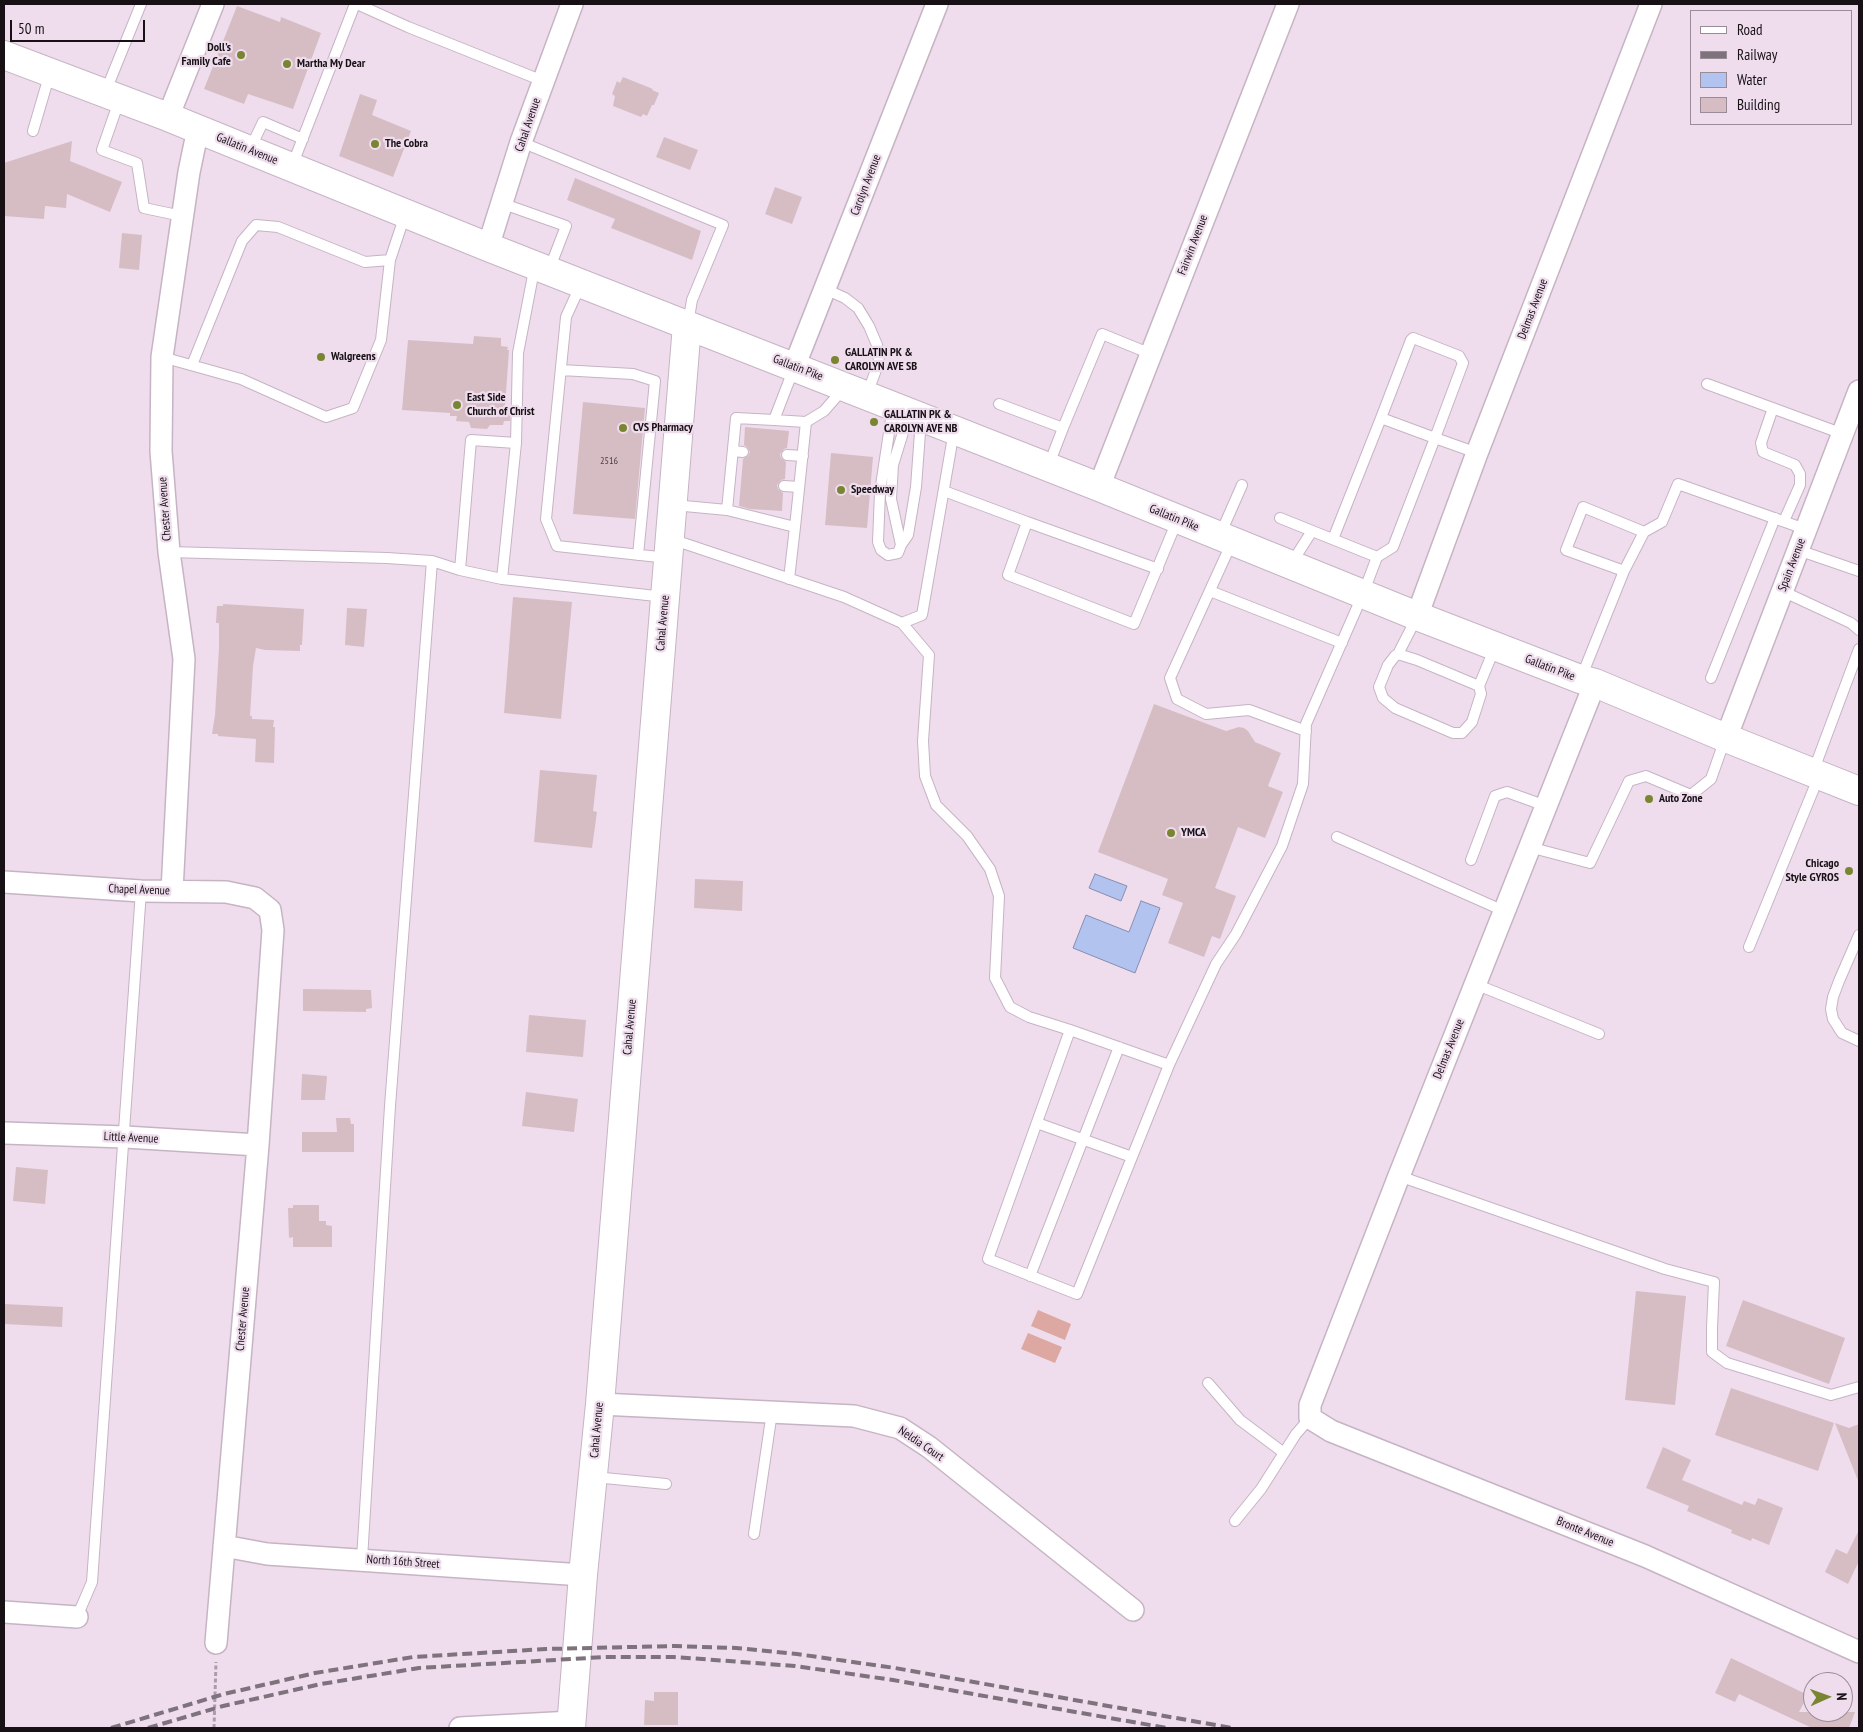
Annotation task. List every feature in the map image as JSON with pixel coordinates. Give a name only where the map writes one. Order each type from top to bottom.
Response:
[{"type":"main road","name":"Gallatin Avenue","points":[[4,55],[168,117],[488,247]]},
{"type":"main road","name":"Gallatin Pike","points":[[488,247],[908,411],[1859,791]]},
{"type":"main road","name":"Cahal Avenue","points":[[572,1725],[583,1575],[600,1404],[687,325]]},
{"type":"street","points":[[168,117],[213,4]]},
{"type":"street","name":"Cahal Avenue","points":[[488,247],[521,142],[572,4]]},
{"type":"street","name":"Carolyn Avenue","points":[[794,366],[937,4]]},
{"type":"street","name":"Fairwin Avenue","points":[[1099,487],[1288,4]]},
{"type":"street","name":"Delmas Avenue","points":[[1417,616],[1477,453],[1651,4]]},
{"type":"street","name":"Chester Avenue","points":[[172,891],[184,659],[169,552],[161,451],[162,357],[188,172],[198,129]]},
{"type":"street","name":"Spain Avenue","points":[[1726,738],[1859,391]]},
{"type":"street","name":"Delmas Avenue","points":[[1310,1418],[1310,1405],[1546,806],[1587,681]]},
{"type":"street","name":"Chapel Avenue","points":[[4,882],[142,891],[226,892],[255,898],[270,910]]},
{"type":"street","name":"Chester Avenue","points":[[216,1644],[258,1145],[273,930],[270,910]]},
{"type":"street","name":"Little Avenue","points":[[4,1133],[125,1137],[258,1145]]},
{"type":"street","name":"Neldia Court","points":[[600,1404],[854,1416],[900,1428],[929,1447],[1133,1610]]},
{"type":"street","name":"Bronte Avenue","points":[[1310,1418],[1330,1431],[1645,1556],[1859,1652]]},
{"type":"street","name":"North 16th Street","points":[[224,1546],[268,1554],[583,1575]]},
{"type":"street","points":[[4,1612],[77,1617]]},
{"type":"street","points":[[460,1728],[572,1725]]},
{"type":"lane","points":[[141,4],[113,96],[102,150],[137,163],[144,208],[182,216]]},
{"type":"lane","points":[[292,167],[356,4],[543,81]]},
{"type":"lane","points":[[34,131],[50,72]]},
{"type":"lane","points":[[250,150],[263,122],[303,138]]},
{"type":"lane","points":[[521,142],[724,225],[692,300],[687,325]]},
{"type":"lane","points":[[501,203],[566,226],[542,267],[518,353],[516,443],[502,579]]},
{"type":"lane","points":[[162,357],[241,378],[326,417],[353,408],[381,340],[390,260],[406,213]]},
{"type":"lane","points":[[192,365],[242,241],[256,225],[278,227],[365,262],[390,260]]},
{"type":"lane","points":[[581,283],[566,317],[546,519],[557,546],[638,554],[669,548],[789,579],[844,597],[902,624],[929,655],[923,741],[925,776],[936,805],[967,836],[990,869],[1000,896],[995,978],[1010,1007],[1029,1017],[1169,1064]]},
{"type":"lane","points":[[727,510],[730,480],[738,452],[736,418],[806,422],[856,391],[879,362],[876,345],[869,326],[858,308],[845,298],[825,289]]},
{"type":"lane","points":[[1048,467],[1102,334],[1151,354]]},
{"type":"lane","points":[[1070,1030],[988,1260],[1077,1294],[1169,1064],[1216,964],[1236,934],[1282,846],[1302,784],[1306,724],[1363,594],[1377,557],[1393,547],[1463,363],[1459,356],[1413,338],[1411,340],[1333,540]]},
{"type":"lane","points":[[774,420],[794,366]]},
{"type":"lane","points":[[561,370],[633,374],[655,381],[638,554]]},
{"type":"lane","points":[[1707,384],[1843,434]]},
{"type":"lane","points":[[999,404],[1063,428]]},
{"type":"lane","points":[[1711,678],[1780,520],[1800,485],[1800,474],[1795,465],[1763,452],[1761,443],[1773,408]]},
{"type":"lane","points":[[908,411],[916,487],[908,535],[901,545],[898,554],[888,554],[881,550],[878,542],[880,492],[908,411]]},
{"type":"lane","points":[[901,545],[891,499],[893,465],[908,411]]},
{"type":"lane","points":[[1381,418],[1477,453]]},
{"type":"lane","points":[[789,579],[806,422]]},
{"type":"lane","points":[[902,624],[922,616],[955,430]]},
{"type":"lane","points":[[460,570],[471,440],[516,443]]},
{"type":"lane","points":[[786,455],[802,456]]},
{"type":"lane","points":[[730,480],[741,481]]},
{"type":"lane","points":[[1587,681],[1624,572],[1644,532],[1662,522],[1678,484],[1805,529]]},
{"type":"lane","points":[[1242,485],[1210,591],[1170,678],[1177,699],[1206,714],[1249,710],[1306,731]]},
{"type":"lane","points":[[784,486],[799,487]]},
{"type":"lane","points":[[944,491],[1158,569]]},
{"type":"lane","points":[[673,505],[727,510],[795,527]]},
{"type":"lane","points":[[1624,572],[1566,550],[1583,507],[1644,532]]},
{"type":"lane","points":[[1280,518],[1377,557]]},
{"type":"lane","points":[[1027,522],[1008,576],[1134,624],[1177,520]]},
{"type":"lane","points":[[1291,565],[1312,531]]},
{"type":"lane","points":[[1798,550],[1859,571]]},
{"type":"lane","points":[[169,552],[432,561],[460,570],[502,579],[666,597]]},
{"type":"lane","points":[[362,1559],[390,1106],[432,561]]},
{"type":"lane","points":[[1210,591],[1342,643]]},
{"type":"lane","points":[[1782,591],[1851,622],[1859,630]]},
{"type":"lane","points":[[1417,616],[1398,654],[1388,665],[1379,686],[1383,698],[1395,708],[1453,733],[1462,733],[1472,722],[1481,694],[1479,686],[1496,646]]},
{"type":"lane","points":[[1749,947],[1816,774],[1859,648]]},
{"type":"lane","points":[[1398,654],[1479,686]]},
{"type":"lane","points":[[1529,848],[1590,863],[1629,781],[1646,776],[1691,795],[1711,779],[1726,738]]},
{"type":"lane","points":[[1471,860],[1495,796],[1507,792],[1546,806]]},
{"type":"lane","points":[[1336,837],[1504,910]]},
{"type":"lane","points":[[77,1617],[92,1582],[142,891]]},
{"type":"lane","points":[[1859,936],[1839,981],[1831,1009],[1833,1019],[1842,1033],[1859,1041]]},
{"type":"lane","points":[[1475,984],[1599,1034]]},
{"type":"lane","points":[[1030,1276],[1119,1047]]},
{"type":"lane","points":[[1036,1123],[1132,1157]]},
{"type":"lane","points":[[1399,1176],[1665,1269],[1714,1282],[1712,1352],[1727,1363],[1830,1395],[1859,1387]]},
{"type":"lane","points":[[1208,1383],[1240,1420],[1284,1453]]},
{"type":"lane","points":[[754,1534],[772,1412]]},
{"type":"lane","points":[[1235,1521],[1261,1489],[1284,1453],[1310,1418]]},
{"type":"lane","points":[[592,1477],[666,1484]]},
{"type":"path","points":[[214,1728],[216,1644]]},
{"type":"shaded area","points":[[1038,1310],[1071,1324],[1065,1340],[1031,1326]]},
{"type":"shaded area","points":[[1028,1333],[1062,1347],[1055,1363],[1021,1349]]},
{"type":"water","points":[[1095,874],[1127,886],[1121,901],[1089,888]]},
{"type":"water","points":[[1141,901],[1160,908],[1135,973],[1073,948],[1086,915],[1129,932]]},
{"type":"building","points":[[237,6],[280,22],[281,17],[321,33],[293,109],[248,94],[244,104],[204,89]]},
{"type":"building","points":[[623,77],[659,93],[647,116],[643,114],[641,117],[613,106],[615,96],[612,94],[617,81],[620,83]]},
{"type":"building","name":"The Cobra","points":[[360,94],[377,100],[372,115],[411,131],[393,177],[339,156]]},
{"type":"building","points":[[664,137],[698,150],[690,170],[656,157]]},
{"type":"building","points":[[72,141],[70,161],[122,182],[110,212],[67,194],[66,208],[45,206],[44,219],[4,216],[4,163]]},
{"type":"building","points":[[575,178],[701,231],[692,260],[611,228],[615,219],[567,200]]},
{"type":"building","points":[[775,187],[802,197],[792,224],[765,214]]},
{"type":"building","points":[[122,233],[142,235],[139,270],[119,268]]},
{"type":"building","points":[[474,336],[501,338],[501,346],[508,347],[505,407],[510,407],[510,421],[504,421],[503,425],[490,425],[487,429],[471,428],[469,422],[456,421],[457,416],[450,416],[450,413],[402,410],[408,340],[473,344]]},
{"type":"building","name":"CVS Pharmacy","points":[[583,402],[645,408],[635,519],[573,514]]},
{"type":"building","points":[[745,427],[789,431],[787,448],[780,454],[781,458],[786,462],[785,479],[781,480],[777,485],[778,489],[783,493],[782,511],[750,509],[739,506],[743,459],[750,452],[744,445]]},
{"type":"building","points":[[831,453],[873,457],[867,528],[825,525]]},
{"type":"building","points":[[513,597],[572,602],[561,719],[504,713]]},
{"type":"building","points":[[223,604],[304,609],[300,651],[256,648],[250,716],[252,716],[252,719],[274,720],[274,763],[255,762],[256,739],[212,734],[219,648],[219,623],[216,623],[217,606],[223,606]]},
{"type":"building","points":[[347,608],[367,609],[364,647],[345,645]]},
{"type":"building","name":"YMCA","points":[[1154,704],[1226,731],[1239,727],[1244,728],[1255,742],[1281,753],[1268,786],[1283,792],[1265,838],[1238,827],[1215,888],[1236,896],[1220,939],[1212,936],[1204,957],[1168,943],[1183,903],[1162,895],[1168,879],[1098,852]]},
{"type":"building","points":[[540,770],[597,775],[593,811],[597,812],[592,848],[534,842]]},
{"type":"building","points":[[695,879],[743,881],[742,911],[694,908]]},
{"type":"building","points":[[303,989],[371,990],[372,1008],[366,1009],[366,1012],[303,1011]]},
{"type":"building","points":[[529,1015],[586,1020],[583,1057],[526,1052]]},
{"type":"building","points":[[302,1074],[327,1076],[325,1100],[301,1100]]},
{"type":"building","points":[[526,1092],[578,1099],[574,1132],[522,1126]]},
{"type":"building","points":[[336,1118],[350,1118],[351,1124],[354,1124],[354,1152],[302,1152],[302,1132],[337,1132]]},
{"type":"building","points":[[16,1167],[48,1170],[45,1204],[13,1201]]},
{"type":"building","points":[[293,1205],[319,1205],[319,1221],[326,1221],[326,1225],[332,1226],[332,1247],[293,1247],[293,1237],[289,1238],[288,1208],[293,1208]]},
{"type":"building","points":[[1636,1291],[1686,1296],[1675,1405],[1625,1400]]},
{"type":"building","points":[[1743,1300],[1845,1338],[1829,1384],[1726,1346]]},
{"type":"building","points":[[4,1304],[63,1307],[62,1327],[4,1324]]},
{"type":"building","points":[[1731,1388],[1834,1423],[1818,1471],[1715,1435]]},
{"type":"building","points":[[1835,1423],[1849,1428],[1859,1424],[1859,1483]]},
{"type":"building","points":[[1663,1447],[1691,1460],[1682,1480],[1742,1505],[1744,1501],[1755,1505],[1758,1498],[1783,1508],[1769,1545],[1752,1538],[1751,1541],[1731,1533],[1732,1530],[1687,1511],[1689,1506],[1646,1488]]},
{"type":"building","points":[[1859,1530],[1859,1561],[1848,1584],[1825,1572],[1836,1549],[1847,1554]]},
{"type":"building","points":[[1731,1658],[1803,1693],[1803,1704],[1799,1712],[1803,1712],[1803,1722],[1851,1722],[1849,1728],[1812,1728],[1739,1694],[1735,1702],[1715,1693]]},
{"type":"building","points":[[654,1692],[678,1692],[678,1725],[644,1725],[645,1700],[654,1701]]},
{"type":"railway","points":[[111,1728],[224,1694],[315,1673],[413,1657],[546,1649],[675,1646],[736,1648],[797,1654],[895,1668],[1232,1728]]},
{"type":"railway","points":[[148,1728],[223,1706],[321,1684],[419,1668],[605,1657],[674,1657],[795,1666],[893,1680],[1167,1728]]},
{"type":"place","name":"Doll's Family Cafe","points":[[241,55]]},
{"type":"place","name":"Martha My Dear","points":[[287,64]]},
{"type":"place","name":"The Cobra","points":[[375,144]]},
{"type":"place","name":"Walgreens","points":[[321,357]]},
{"type":"place","name":"GALLATIN PK & CAROLYN AVE SB","points":[[835,360]]},
{"type":"place","name":"East Side Church of Christ","points":[[457,405]]},
{"type":"place","name":"GALLATIN PK & CAROLYN AVE NB","points":[[874,422]]},
{"type":"place","name":"CVS Pharmacy","points":[[623,428]]},
{"type":"place","name":"Speedway","points":[[841,490]]},
{"type":"place","name":"Auto Zone","points":[[1649,799]]},
{"type":"place","name":"YMCA","points":[[1171,833]]},
{"type":"place","name":"Chicago Style GYROS","points":[[1849,871]]}]
